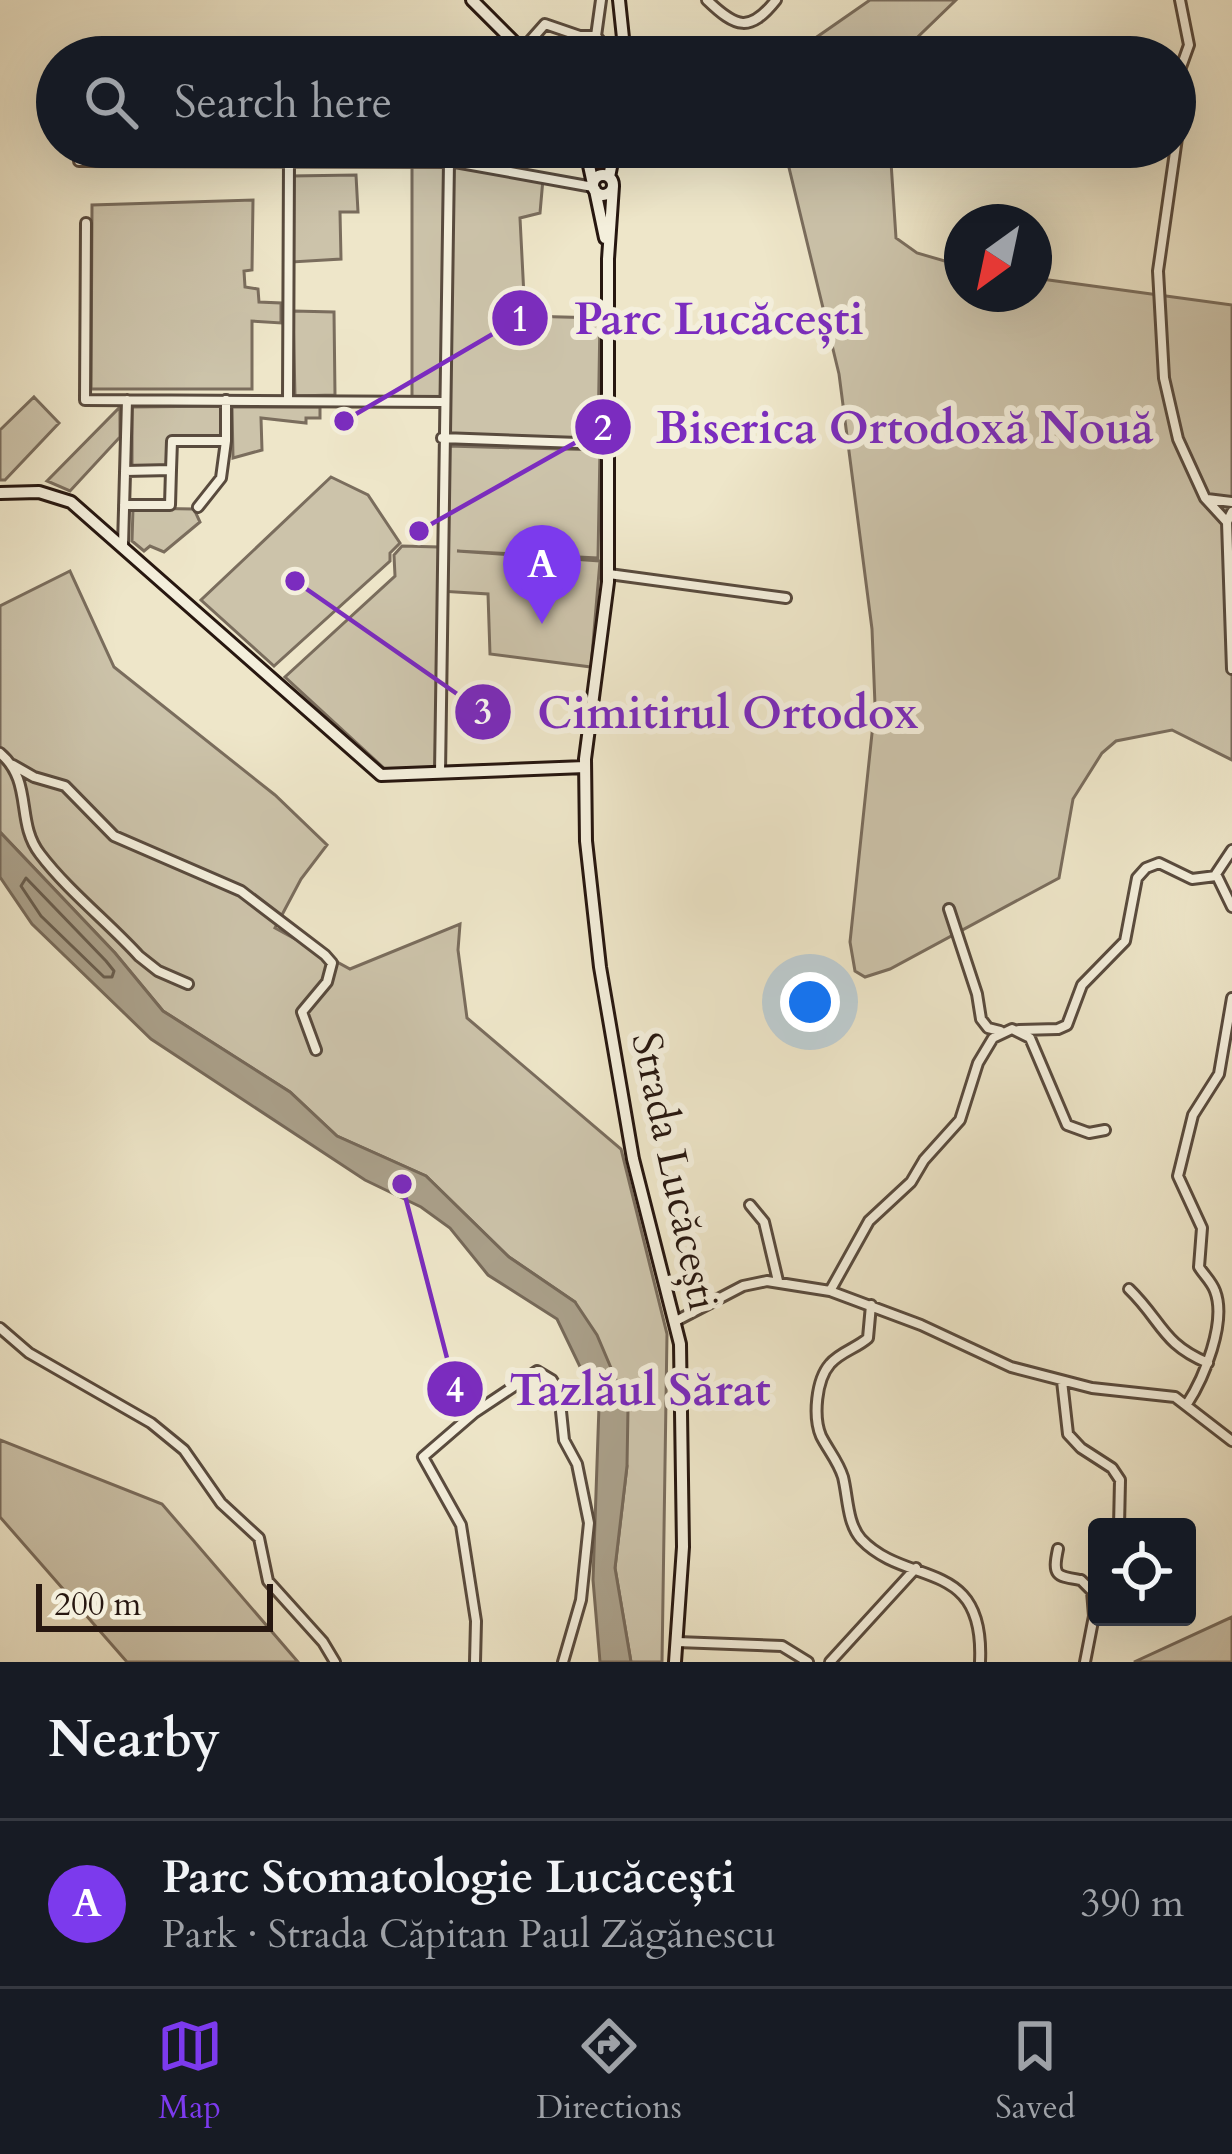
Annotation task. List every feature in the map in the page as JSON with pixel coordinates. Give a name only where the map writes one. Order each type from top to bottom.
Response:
[{"type":"main road","points":[[472,0],[508,36]]},
{"type":"main road","points":[[619,0],[623,36]]},
{"type":"main road","points":[[590,168],[608,259]]},
{"type":"main road","points":[[601,168],[609,179]]},
{"type":"main road","points":[[608,259],[611,168]]},
{"type":"main road","points":[[594,187],[597,176],[609,179]]},
{"type":"main road","name":"Strada Lucăcești","points":[[608,259],[608,574],[585,767],[586,842],[600,967],[633,1159],[680,1344],[682,1546],[675,1662]]},
{"type":"main road","points":[[0,493],[55,494],[71,502],[381,775],[585,767]]},
{"type":"street","points":[[537,36],[545,24],[580,36],[596,36],[601,0]]},
{"type":"street","points":[[707,0],[739,23],[756,22],[776,0]]},
{"type":"street","points":[[1180,0],[1187,36]]},
{"type":"street","points":[[288,401],[289,168]]},
{"type":"street","points":[[440,773],[449,168]]},
{"type":"street","points":[[488,168],[594,187]]},
{"type":"street","points":[[1172,168],[1158,271],[1164,378],[1171,418],[1205,498],[1227,522]]},
{"type":"street","points":[[86,223],[85,400],[444,402]]},
{"type":"street","points":[[123,548],[127,400]]},
{"type":"street","points":[[198,507],[221,478],[226,400]]},
{"type":"street","points":[[442,438],[609,445]]},
{"type":"street","points":[[124,505],[170,505],[172,441],[226,441]]},
{"type":"street","points":[[125,472],[171,470]]},
{"type":"street","points":[[1205,498],[1232,507],[1227,522],[1232,668]]},
{"type":"street","points":[[608,574],[786,598]]},
{"type":"street","points":[[0,753],[34,776],[64,786],[114,836],[241,890],[325,955],[332,963],[328,982],[302,1012],[316,1051]]},
{"type":"street","points":[[13,764],[38,852],[140,956],[158,971],[188,984]]},
{"type":"street","points":[[1216,876],[1232,850]]},
{"type":"street","points":[[949,909],[981,1019],[988,1028],[1002,1032],[1058,1029],[1067,1025],[1082,985],[1125,941],[1132,890],[1146,868],[1160,863],[1192,879],[1216,876]]},
{"type":"street","points":[[1216,876],[1232,907]]},
{"type":"street","points":[[1187,1404],[1208,1363],[1217,1295],[1198,1267],[1202,1228],[1178,1175],[1193,1115],[1219,1074],[1232,998]]},
{"type":"street","points":[[1017,1030],[1034,1043],[1067,1125],[1089,1133],[1105,1130]]},
{"type":"street","points":[[830,1291],[868,1221],[911,1182],[960,1120],[978,1063],[992,1039],[1002,1032]]},
{"type":"street","points":[[1219,1074],[1231,1076]]},
{"type":"street","points":[[750,1205],[764,1222],[778,1281]]},
{"type":"street","points":[[674,1322],[742,1286],[778,1281],[830,1291],[1011,1366],[1062,1381],[1159,1394],[1187,1404],[1232,1441]]},
{"type":"street","points":[[1129,1289],[1175,1346],[1208,1363]]},
{"type":"street","points":[[871,1305],[868,1338],[835,1359],[823,1376],[818,1429],[840,1470],[860,1538],[954,1587],[975,1619],[980,1662]]},
{"type":"street","points":[[0,1328],[29,1353],[151,1424],[184,1450],[220,1503],[259,1538],[268,1581],[335,1662]]},
{"type":"street","points":[[475,1662],[476,1621],[461,1525],[423,1457],[493,1399],[537,1371],[559,1392],[564,1440],[577,1464],[589,1523],[577,1620],[563,1662]]},
{"type":"street","points":[[1062,1381],[1068,1434],[1112,1468],[1120,1480],[1119,1518]]},
{"type":"street","points":[[1058,1549],[1057,1574],[1082,1580],[1092,1591],[1094,1616],[1085,1662]]},
{"type":"street","points":[[830,1662],[916,1568]]},
{"type":"street","points":[[677,1642],[782,1646],[808,1662]]},
{"type":"shaded area","points":[[870,0],[956,0],[919,36],[818,36]]},
{"type":"shaded area","points":[[412,168],[446,168],[442,399],[412,399]]},
{"type":"shaded area","points":[[452,168],[543,179],[540,213],[520,218],[525,316],[600,318],[598,439],[448,436]]},
{"type":"shaded area","points":[[789,168],[891,168],[896,238],[917,253],[944,261],[944,312],[1052,312],[1052,280],[1232,305],[1232,760],[1172,730],[1116,741],[1102,753],[1073,799],[1059,878],[890,969],[865,977],[855,971],[850,942],[875,705],[872,629],[839,374]]},
{"type":"shaded area","points":[[356,175],[358,212],[340,212],[341,259],[292,262],[291,176]]},
{"type":"shaded area","points":[[253,200],[252,270],[244,271],[245,287],[258,289],[259,302],[281,303],[281,323],[252,321],[252,389],[91,389],[92,205]]},
{"type":"shaded area","points":[[293,311],[334,312],[335,395],[295,396]]},
{"type":"shaded area","points":[[34,397],[59,423],[0,480],[0,430]]},
{"type":"shaded area","points":[[223,406],[223,439],[171,439],[169,467],[132,467],[132,407]]},
{"type":"shaded area","points":[[120,407],[120,437],[70,491],[47,481]]},
{"type":"shaded area","points":[[232,407],[320,407],[320,418],[306,418],[306,423],[261,418],[262,450],[233,458]]},
{"type":"shaded area","points":[[447,446],[600,450],[598,558],[457,551],[600,561],[591,667],[490,654],[488,594],[440,591],[440,768],[387,771],[285,677],[395,576],[394,555],[402,546],[448,551]]},
{"type":"shaded area","points":[[331,477],[368,495],[400,543],[390,553],[390,561],[274,666],[201,600]]},
{"type":"shaded area","points":[[133,508],[194,509],[200,522],[164,552],[150,546],[144,551],[132,541]]},
{"type":"shaded area","points":[[70,571],[114,667],[275,795],[327,845],[301,879],[275,928],[350,969],[460,924],[458,950],[467,1018],[621,1149],[667,1334],[662,1662],[631,1662],[615,1568],[627,1466],[575,1302],[509,1257],[426,1176],[337,1136],[290,1092],[163,1011],[0,832],[0,606]]},
{"type":"shaded area","points":[[0,1440],[162,1504],[298,1662],[127,1662],[0,1517]]},
{"type":"shaded area","points":[[1232,1617],[1232,1662],[1134,1662]]},
{"type":"water","points":[[0,832],[163,1011],[290,1092],[337,1136],[426,1176],[509,1257],[575,1302],[597,1335],[628,1408],[627,1466],[615,1568],[631,1662],[600,1662],[593,1580],[599,1406],[557,1319],[488,1275],[450,1228],[421,1207],[365,1180],[151,1039],[32,924],[0,877]]},
{"type":"place","name":"Parc Lucăcești","points":[[344,421]]},
{"type":"place","name":"Biserica Ortodoxă Nouă","points":[[419,531]]},
{"type":"place","name":"Cimitirul Ortodox","points":[[295,581]]},
{"type":"place","name":"Parc Stomatologie Lucăcești","points":[[542,624]]},
{"type":"place","name":"Tazlăul Sărat","points":[[402,1184]]}]
